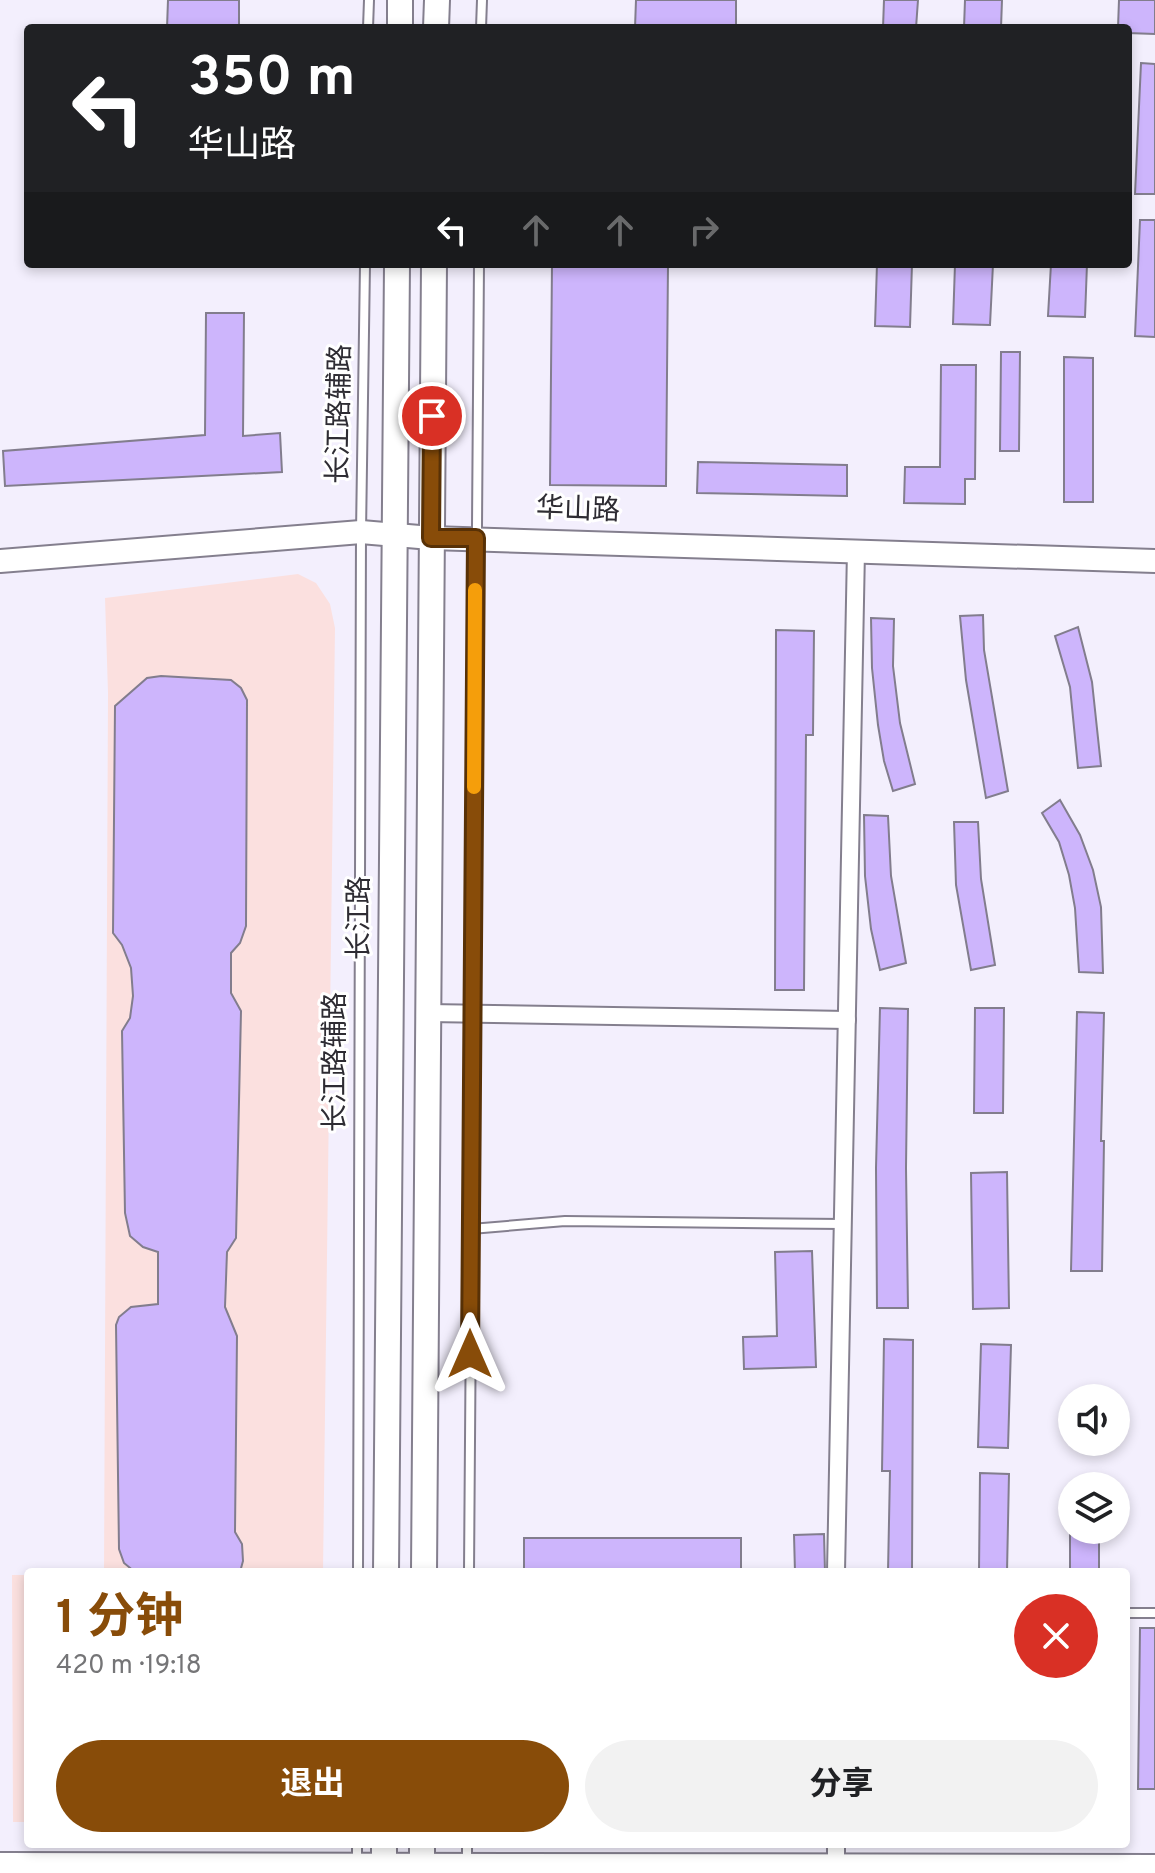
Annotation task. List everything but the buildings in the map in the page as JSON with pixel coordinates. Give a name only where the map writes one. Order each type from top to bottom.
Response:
[{"type":"main road","points":[[400,0],[400,24]]},
{"type":"main road","points":[[436,24],[437,0]]},
{"type":"main road","name":"长江路","points":[[386,1568],[397,268]]},
{"type":"main road","points":[[424,1568],[434,268]]},
{"type":"street","name":"华山路","points":[[0,561],[361,532],[431,538],[1155,561]]},
{"type":"street","points":[[836,1568],[856,550]]},
{"type":"street","points":[[428,1013],[847,1020]]},
{"type":"street","points":[[0,1864],[836,1855],[1155,1866]]},
{"type":"lane","points":[[368,24],[369,0]]},
{"type":"lane","points":[[481,24],[482,0]]},
{"type":"lane","name":"长江路辅路","points":[[358,1568],[361,532],[365,268]]},
{"type":"lane","points":[[469,1568],[479,268]]},
{"type":"lane","points":[[471,1229],[565,1221],[844,1225]]},
{"type":"lane","points":[[1130,1613],[1155,1613]]},
{"type":"shaded area","points":[[298,574],[316,583],[330,604],[335,628],[323,1568],[104,1568],[108,693],[105,598]]},
{"type":"shaded area","points":[[12,1575],[24,1575],[24,1822],[13,1822]]},
{"type":"slow traffic","points":[[474,787],[475,590]]},
{"type":"route","points":[[432,416],[431,538],[476,538],[470,1354]]}]
